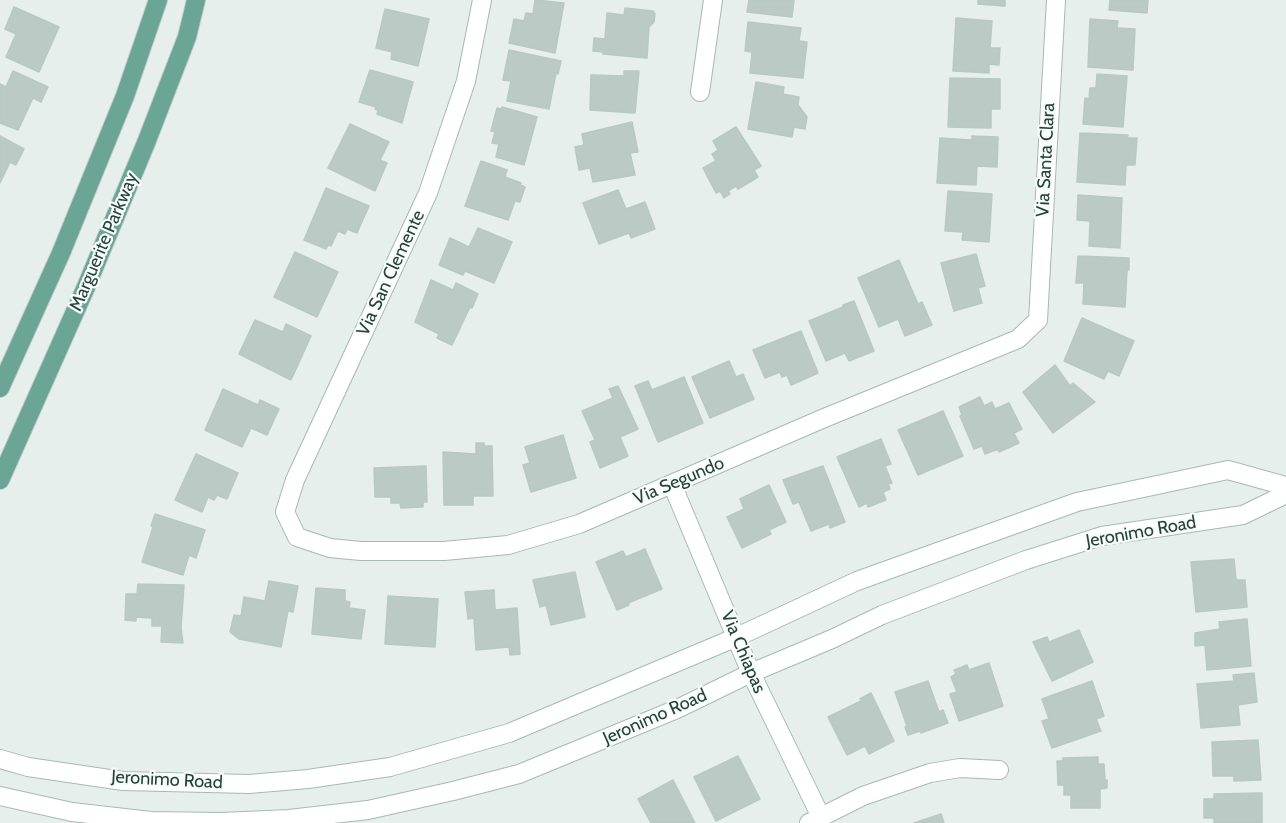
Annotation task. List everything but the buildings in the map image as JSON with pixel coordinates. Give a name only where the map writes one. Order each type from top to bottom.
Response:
[{"type":"main road","name":"Marguerite Parkway","points":[[0,388],[61,253],[121,107],[158,0]]},
{"type":"main road","name":"Marguerite Parkway","points":[[0,480],[86,287],[146,142],[187,37],[196,0]]},
{"type":"main road","name":"Via San Clemente","points":[[297,537],[285,512],[295,480],[428,193],[466,81],[482,0]]},
{"type":"main road","points":[[700,92],[713,0]]},
{"type":"main road","name":"Via Santa Clara","points":[[1038,320],[1056,0]]},
{"type":"main road","name":"Via Segundo","points":[[297,537],[330,548],[361,551],[444,551],[508,544],[579,524],[822,419],[1018,339],[1038,320]]},
{"type":"main road","name":"Jeronimo Road","points":[[0,759],[28,767],[123,781],[237,783],[308,779],[390,767],[509,733],[737,637],[857,581],[1077,502],[1228,470],[1286,486]]},
{"type":"main road","name":"Via Chiapas","points":[[672,484],[815,820]]},
{"type":"main road","name":"Jeronimo Road","points":[[0,796],[72,812],[151,821],[221,822],[289,819],[368,810],[519,774],[677,709],[751,673],[882,615],[1026,560],[1102,536],[1243,515],[1286,494]]},
{"type":"main road","points":[[815,820],[862,796],[930,773],[960,768],[999,770]]}]
